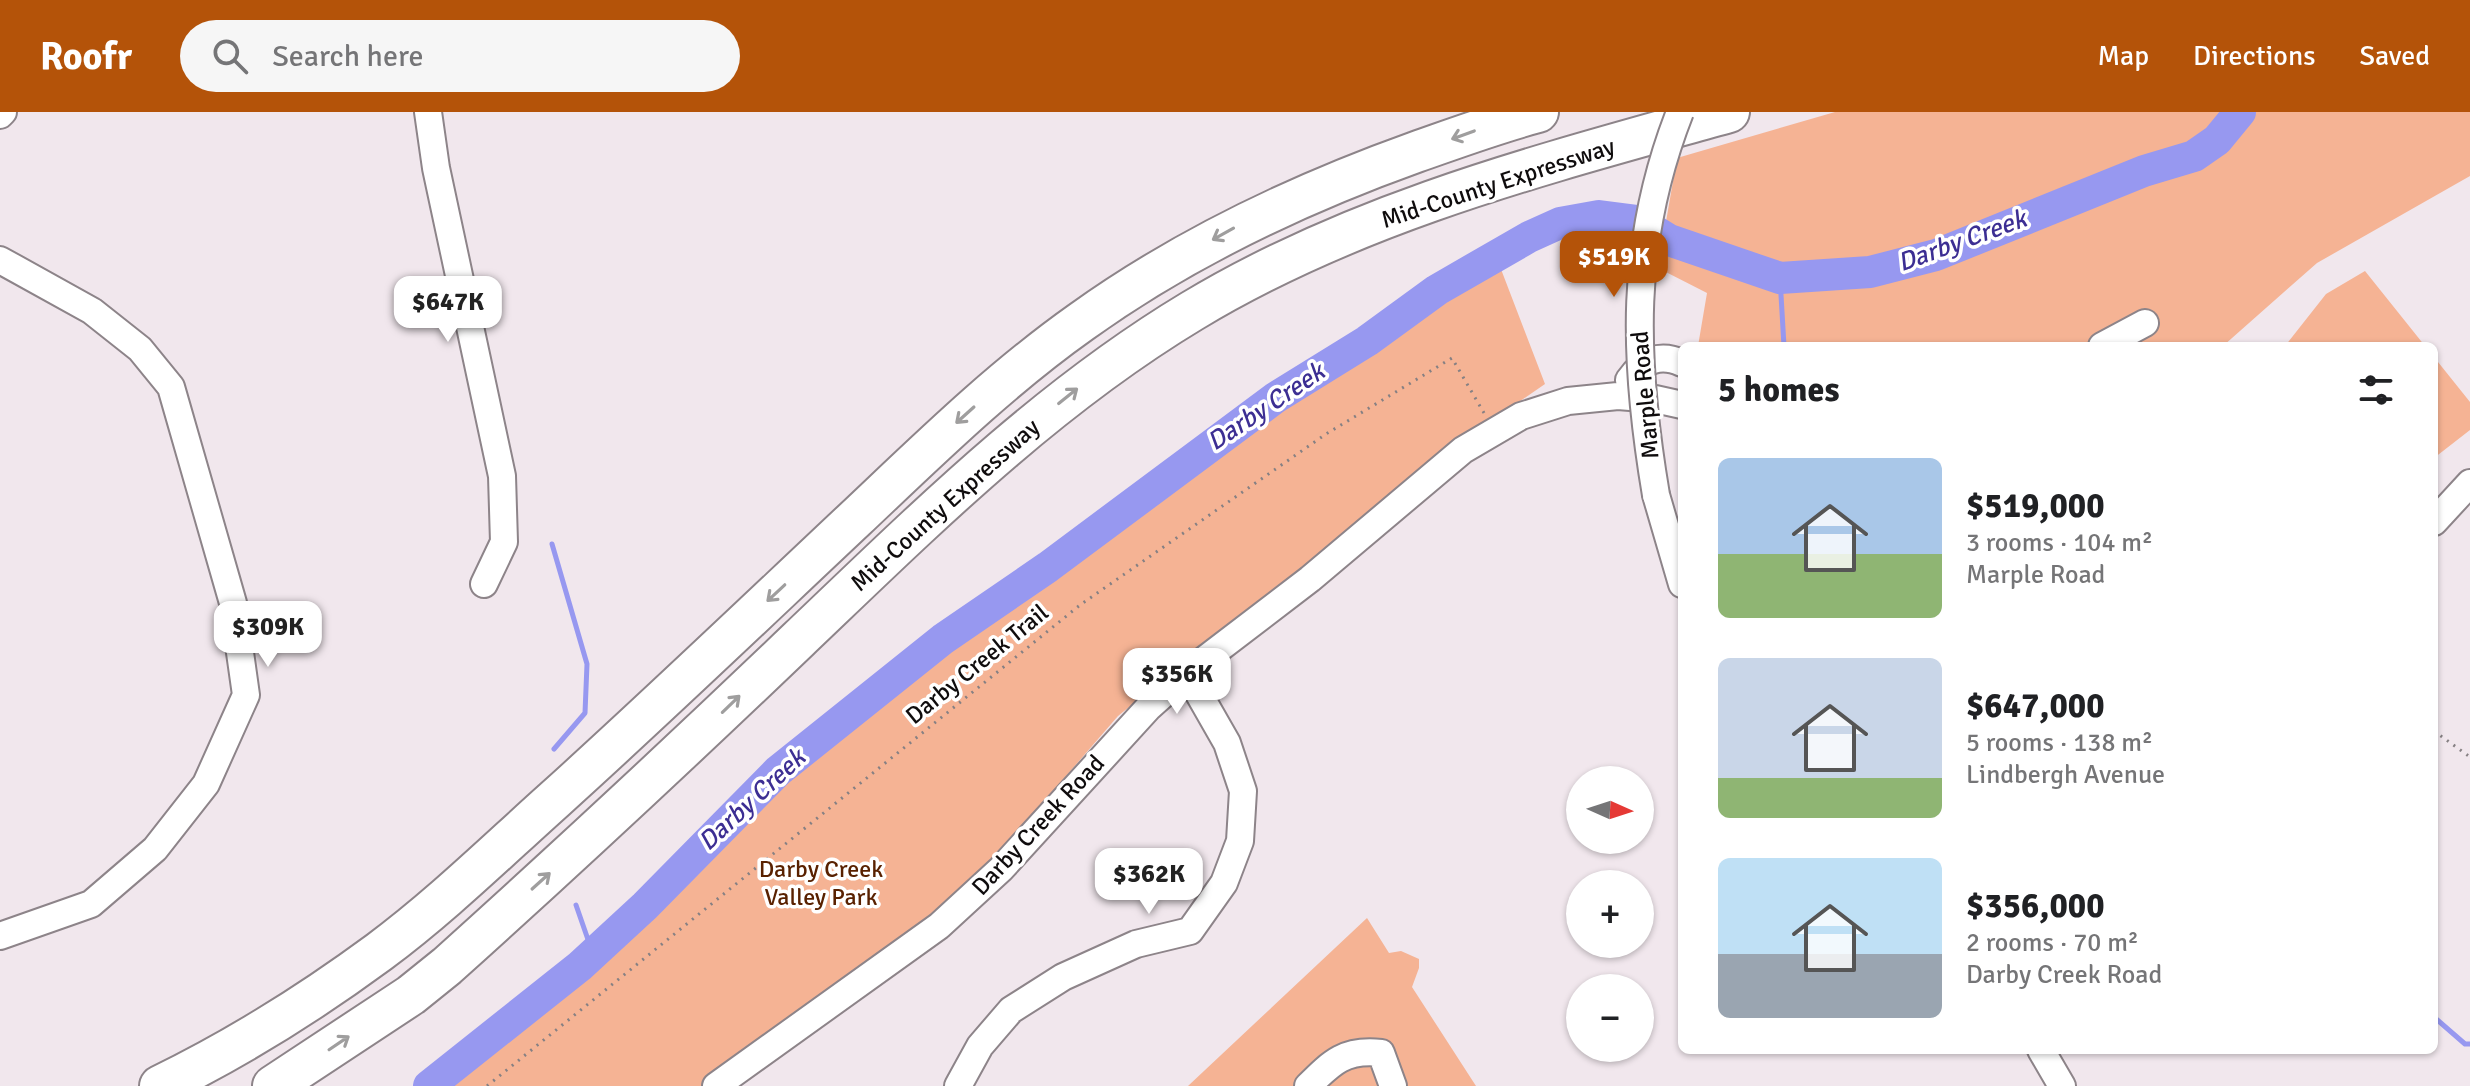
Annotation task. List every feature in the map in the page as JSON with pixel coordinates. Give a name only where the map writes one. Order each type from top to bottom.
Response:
[{"type":"highway","name":"Mid-County Expressway","points":[[160,1086],[195,1069],[291,1011],[380,952],[445,898],[643,719],[969,412],[1078,324],[1153,272],[1242,223],[1337,180],[1503,121],[1538,112]]},
{"type":"highway","name":"Mid-County Expressway","points":[[273,1086],[411,995],[447,966],[676,756],[938,506],[1081,385],[1136,347],[1193,310],[1254,277],[1433,198],[1729,112]]},
{"type":"street","points":[[428,112],[436,168],[502,476],[504,542],[484,584]]},
{"type":"street","name":"Marple Road","points":[[1678,570],[1656,495],[1638,354],[1643,257],[1657,179],[1680,112]]},
{"type":"street","points":[[0,260],[92,311],[140,349],[171,387],[233,603],[246,695],[206,784],[155,849],[91,904],[0,936]]},
{"type":"street","points":[[2109,342],[2145,323]]},
{"type":"street","points":[[1618,396],[1647,362],[1658,357],[1678,362]]},
{"type":"street","name":"Darby Creek Road","points":[[716,1086],[939,926],[1001,869],[1117,740],[1187,673],[1310,579],[1463,450],[1494,430],[1547,407],[1595,397],[1618,396],[1678,404]]},
{"type":"street","points":[[2438,518],[2470,483]]},
{"type":"street","points":[[958,1086],[980,1046],[1011,1010],[1063,977],[1106,957],[1136,944],[1190,931],[1224,883],[1240,841],[1243,791],[1227,743],[1187,673]]},
{"type":"street","points":[[1308,1086],[1345,1055],[1362,1051],[1381,1053],[1393,1086]]},
{"type":"street","points":[[2043,1054],[2062,1086]]},
{"type":"path","name":"Darby Creek Trail","points":[[487,1086],[1080,605],[1326,434],[1452,358],[1494,430]]},
{"type":"path","points":[[2438,734],[2470,757]]},
{"type":"green space","points":[[1835,112],[2470,112],[2470,176],[2317,263],[2228,342],[1699,342],[1707,293],[1658,268],[1677,158]]},
{"type":"green space","name":"Darby Creek Valley Park","points":[[1499,264],[1545,384],[1439,457],[1118,716],[971,886],[871,974],[703,1086],[444,1086],[611,949],[741,817],[934,656],[1313,383]]},
{"type":"green space","points":[[2365,271],[2422,342],[2288,342],[2326,294]]},
{"type":"green space","points":[[2438,362],[2470,402],[2470,430],[2438,455]]},
{"type":"green space","points":[[1367,918],[1389,953],[1401,951],[1419,959],[1412,987],[1476,1086],[1188,1086]]},
{"type":"waterway","name":"Darby Creek","points":[[429,1086],[580,966],[645,906],[778,771],[943,639],[1048,567],[1275,398],[1367,341],[1437,290],[1529,237],[1560,223],[1599,216],[1638,221],[1669,240],[1780,278],[1870,272],[1936,255],[2144,171],[2194,156],[2217,140],[2240,112]]},
{"type":"waterway","points":[[1780,278],[1784,342]]},
{"type":"waterway","points":[[552,544],[587,664],[585,713],[554,749]]},
{"type":"waterway","points":[[576,905],[593,954]]},
{"type":"waterway","points":[[2438,1020],[2465,1044],[2470,1044]]}]
